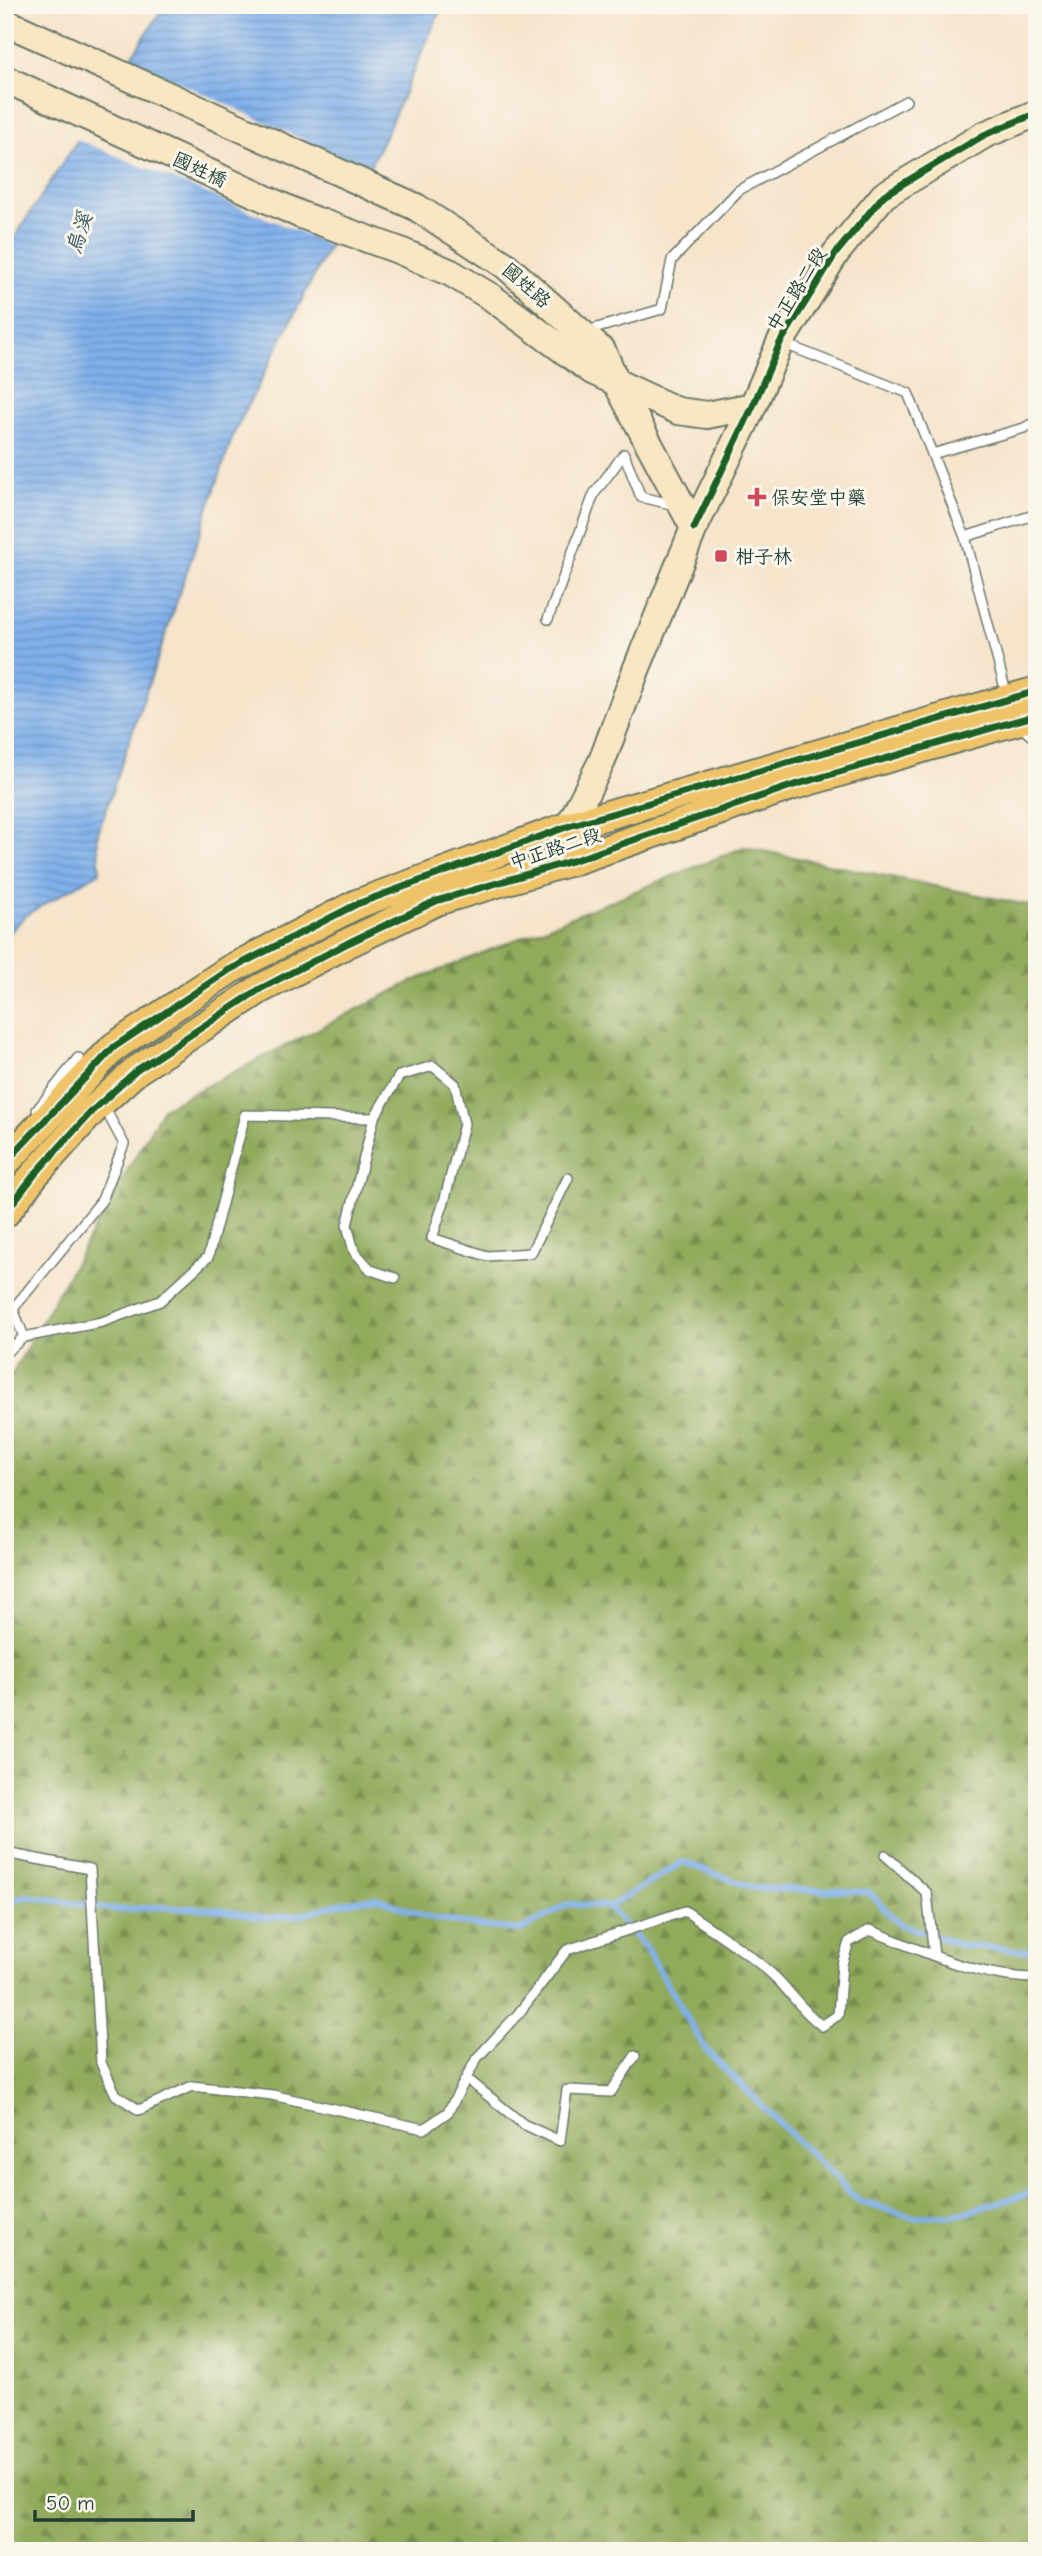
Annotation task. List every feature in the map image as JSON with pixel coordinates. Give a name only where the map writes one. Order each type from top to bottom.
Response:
[{"type":"main road","name":"國姓路","points":[[17,27],[416,207],[505,265],[604,352],[617,384],[689,518]]},
{"type":"main road","name":"國姓橋","points":[[5,79],[301,215],[398,250]]},
{"type":"main road","name":"中正路二段","points":[[575,860],[569,826],[602,761],[689,518],[753,406],[780,342],[836,253],[884,195],[984,135],[1037,113]]},
{"type":"main road","name":"國姓路","points":[[398,250],[451,274],[491,297],[592,371],[678,411],[707,415],[753,406]]},
{"type":"main road","name":"中正路二段","points":[[5,1213],[35,1174],[102,1102],[137,1070],[260,989],[348,943],[436,901],[575,860],[1020,712],[1037,691]]},
{"type":"main road","name":"中正路二段","points":[[9,1151],[114,1048],[229,970],[357,904],[569,826],[1020,712]]},
{"type":"lane","points":[[582,333],[662,309],[672,260],[739,190],[906,101]]},
{"type":"lane","points":[[780,342],[908,393],[965,537],[1020,712],[1037,741]]},
{"type":"lane","points":[[932,454],[1024,428],[1037,421]]},
{"type":"lane","points":[[548,619],[594,494],[624,454],[641,497],[689,518]]},
{"type":"lane","points":[[965,537],[1037,514]]},
{"type":"lane","points":[[30,1119],[78,1058],[87,1075]]},
{"type":"lane","points":[[395,1278],[371,1269],[354,1251],[347,1225],[374,1118],[399,1076],[433,1066],[455,1084],[464,1124],[432,1238],[487,1256],[531,1254],[568,1178]]},
{"type":"lane","points":[[24,1336],[13,1309],[102,1200],[124,1144],[102,1102]]},
{"type":"lane","points":[[5,1353],[24,1336],[102,1322],[160,1301],[208,1257],[245,1115],[374,1118]]},
{"type":"lane","points":[[5,1149],[9,1151]]},
{"type":"lane","points":[[5,1853],[90,1869],[101,2063],[116,2095],[139,2110],[192,2087],[272,2095],[424,2129],[448,2112],[477,2058],[519,2013],[567,1950],[685,1911],[780,1982],[802,2011],[822,2026],[838,2015],[842,1964],[849,1942],[870,1930],[966,1968],[1001,1976],[1037,1978]]},
{"type":"lane","points":[[885,1855],[927,1893],[933,1953]]},
{"type":"lane","points":[[466,2078],[523,2124],[560,2141],[567,2090],[611,2092],[635,2056]]},
{"type":"green space","points":[[744,847],[1037,907],[1037,2551],[5,2551],[5,1386],[163,1108],[411,982]]},
{"type":"water","name":"烏溪","points":[[165,5],[443,5],[384,138],[234,433],[97,836],[100,872],[26,915],[5,938],[5,252]]},
{"type":"pier","points":[[126,58],[371,171],[333,246],[74,138]]},
{"type":"waterway","points":[[5,1902],[27,1896],[118,1910],[157,1907],[214,1909],[264,1918],[301,1915],[341,1903],[376,1898],[428,1917],[522,1930],[568,1904],[609,1907],[683,1862],[754,1888],[869,1892],[899,1924],[961,1945],[1037,1952]]},
{"type":"waterway","points":[[609,1907],[646,1948],[706,2050],[858,2201],[913,2217],[956,2215],[1037,2191]]},
{"type":"cycle path","points":[[694,528],[780,343],[836,253],[884,195],[984,135],[1037,113]]},
{"type":"cycle path","points":[[5,1163],[114,1047],[229,970],[357,904],[569,826],[1037,691]]},
{"type":"cycle path","points":[[5,1213],[35,1174],[92,1111],[137,1070],[260,989],[348,943],[436,901],[575,860],[791,786],[1037,715]]},
{"type":"place","name":"保安堂中藥","points":[[757,497]]},
{"type":"place","name":"柑子林","points":[[721,556]]}]
